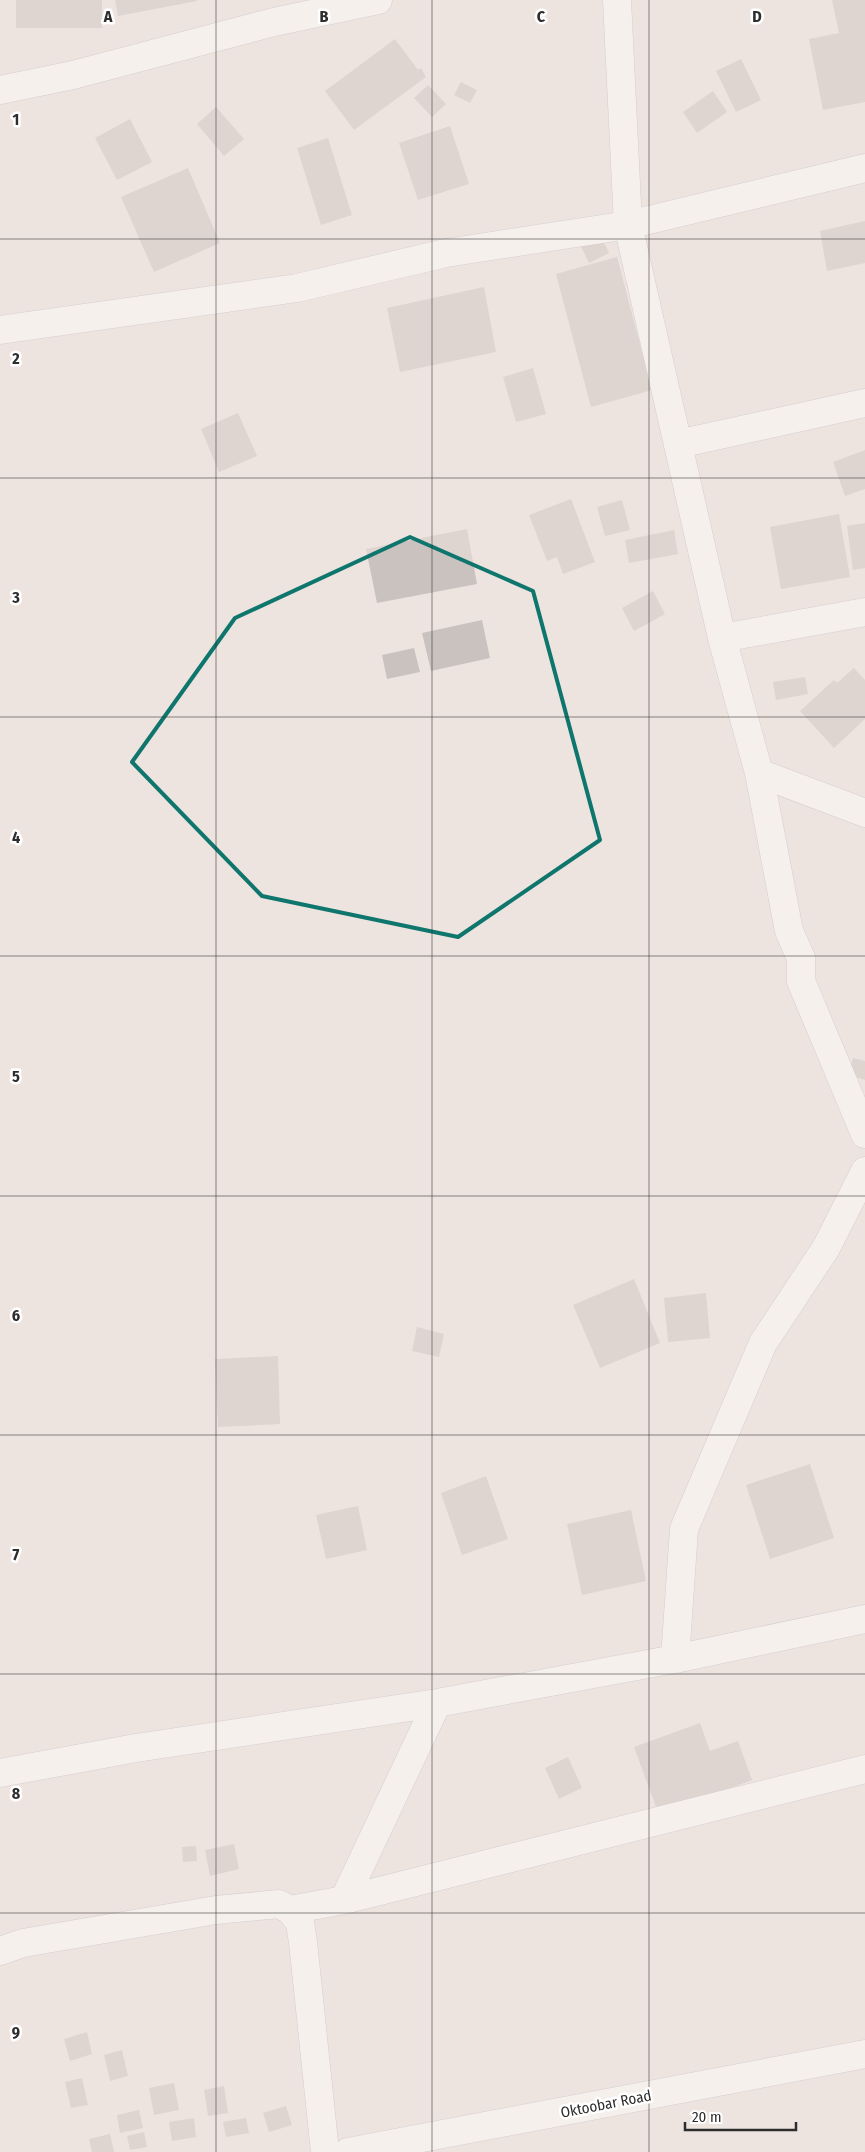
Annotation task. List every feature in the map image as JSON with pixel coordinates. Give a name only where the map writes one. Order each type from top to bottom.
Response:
[{"type":"street","points":[[0,90],[73,76],[274,22],[378,0]]},
{"type":"street","points":[[617,0],[628,225],[722,638],[759,773],[789,931],[801,958],[801,981],[865,1134]]},
{"type":"street","points":[[0,330],[297,288],[446,253],[628,225],[865,168]]},
{"type":"street","points":[[678,444],[865,403]]},
{"type":"street","points":[[722,638],[865,612]]},
{"type":"street","points":[[759,773],[865,813]]},
{"type":"street","points":[[675,1659],[684,1529],[762,1343],[826,1248],[865,1171]]},
{"type":"street","points":[[0,1773],[136,1748],[437,1703],[675,1659],[865,1619]]},
{"type":"street","points":[[344,1900],[437,1703]]},
{"type":"street","points":[[290,1910],[344,1900],[865,1769]]},
{"type":"street","points":[[0,1951],[23,1943],[216,1910],[279,1904],[290,1910],[300,1923],[303,1942],[325,2152]]},
{"type":"street","name":"Oktoobar Road","points":[[348,2152],[865,2054]]},
{"type":"highlighted area","points":[[410,537],[533,591],[600,840],[458,937],[262,896],[132,762],[235,618]]},
{"type":"building","points":[[16,0],[102,0],[102,28],[16,28]]},
{"type":"building","points":[[115,0],[197,0],[197,1],[118,16]]},
{"type":"building","points":[[832,0],[865,0],[865,102],[823,110],[809,39],[839,33]]},
{"type":"building","points":[[395,39],[418,70],[421,68],[426,77],[354,130],[325,91]]},
{"type":"building","points":[[741,59],[761,100],[736,112],[716,71]]},
{"type":"building","points":[[461,82],[477,90],[470,103],[454,95]]},
{"type":"building","points":[[428,85],[446,104],[432,117],[414,98]]},
{"type":"building","points":[[713,91],[727,112],[697,133],[683,112]]},
{"type":"building","points":[[216,107],[244,139],[224,156],[197,124]]},
{"type":"building","points":[[130,119],[152,162],[117,180],[95,138]]},
{"type":"building","points":[[450,126],[469,184],[418,200],[399,143]]},
{"type":"building","points":[[328,138],[352,215],[321,225],[297,148]]},
{"type":"building","points":[[188,168],[220,243],[154,272],[121,197]]},
{"type":"building","points":[[865,221],[865,263],[827,271],[820,231]]},
{"type":"building","points":[[597,228],[609,253],[589,263],[577,238]]},
{"type":"building","points":[[617,257],[652,390],[591,407],[556,274]]},
{"type":"building","points":[[484,287],[496,352],[400,372],[387,308]]},
{"type":"building","points":[[533,368],[546,414],[516,422],[503,377]]},
{"type":"building","points":[[238,413],[257,456],[219,472],[201,429]]},
{"type":"building","points":[[865,450],[865,489],[845,496],[833,462]]},
{"type":"building","points":[[571,499],[595,562],[563,574],[557,557],[547,561],[529,515]]},
{"type":"building","points":[[622,500],[630,530],[605,536],[597,507]]},
{"type":"building","points":[[839,514],[850,577],[781,589],[770,527]]},
{"type":"building","points":[[865,523],[865,568],[853,570],[847,526]]},
{"type":"building","points":[[467,529],[477,584],[377,603],[366,549]]},
{"type":"building","points":[[674,530],[678,554],[629,563],[625,540]]},
{"type":"building","points":[[653,591],[665,614],[634,631],[622,608]]},
{"type":"building","points":[[482,620],[490,658],[431,671],[422,633]]},
{"type":"building","points":[[414,648],[420,672],[387,679],[382,655]]},
{"type":"building","points":[[854,668],[865,680],[865,719],[834,748],[800,711],[834,680],[837,683]]},
{"type":"building","points":[[805,677],[808,694],[776,700],[773,682]]},
{"type":"building","points":[[853,1058],[865,1061],[865,1080],[848,1075]]},
{"type":"building","points":[[634,1279],[660,1343],[600,1368],[573,1305]]},
{"type":"building","points":[[706,1293],[710,1338],[668,1342],[664,1298]]},
{"type":"building","points":[[417,1327],[444,1334],[439,1357],[412,1351]]},
{"type":"building","points":[[278,1356],[280,1424],[218,1427],[215,1359]]},
{"type":"building","points":[[810,1464],[834,1538],[770,1559],[746,1485]]},
{"type":"building","points":[[486,1476],[508,1539],[462,1555],[441,1493]]},
{"type":"building","points":[[358,1506],[367,1550],[326,1559],[316,1515]]},
{"type":"building","points":[[631,1510],[646,1581],[582,1595],[567,1524]]},
{"type":"building","points":[[700,1723],[710,1751],[738,1741],[752,1780],[659,1815],[634,1747]]},
{"type":"building","points":[[568,1757],[582,1788],[559,1799],[545,1768]]},
{"type":"building","points":[[234,1844],[239,1869],[210,1876],[205,1850]]},
{"type":"building","points":[[196,1846],[197,1861],[183,1862],[182,1847]]},
{"type":"building","points":[[87,2032],[92,2054],[70,2061],[64,2039]]},
{"type":"building","points":[[122,2050],[128,2076],[110,2081],[104,2055]]},
{"type":"building","points":[[82,2078],[88,2105],[71,2108],[65,2082]]},
{"type":"building","points":[[174,2083],[179,2110],[154,2115],[149,2088]]},
{"type":"building","points":[[224,2086],[228,2113],[208,2116],[204,2090]]},
{"type":"building","points":[[286,2106],[292,2125],[269,2132],[263,2113]]},
{"type":"building","points":[[139,2110],[143,2128],[120,2133],[117,2115]]},
{"type":"building","points":[[194,2118],[196,2137],[172,2141],[169,2122]]},
{"type":"building","points":[[246,2118],[249,2133],[226,2137],[223,2122]]},
{"type":"building","points":[[144,2132],[147,2147],[130,2150],[127,2136]]},
{"type":"building","points":[[110,2134],[114,2152],[92,2152],[89,2139]]}]
